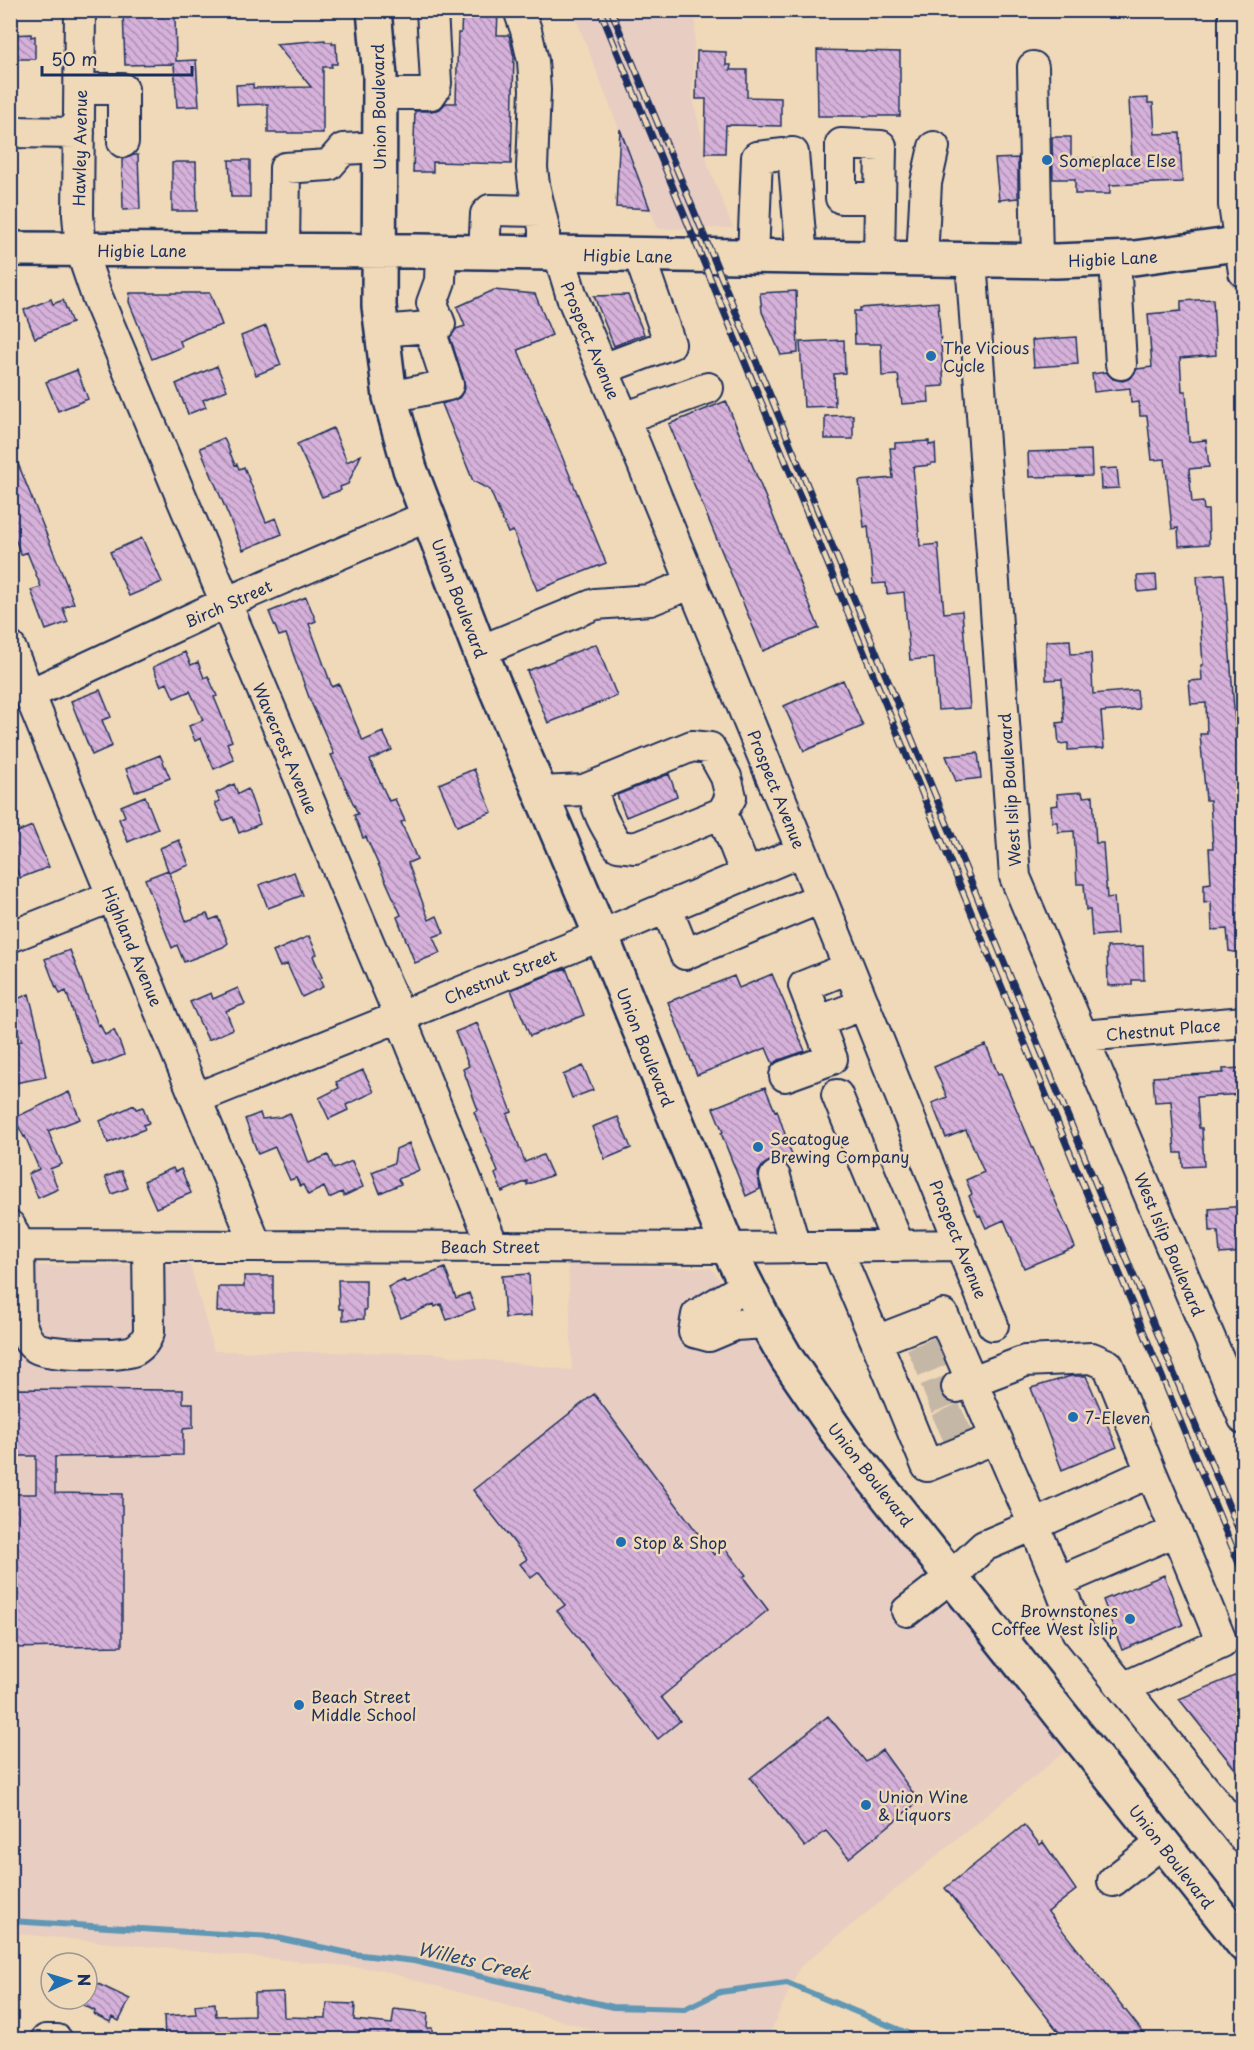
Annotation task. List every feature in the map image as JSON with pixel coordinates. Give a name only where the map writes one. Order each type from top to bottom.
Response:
[{"type":"main road","name":"Union Boulevard","points":[[374,10],[380,94],[381,331],[390,397],[403,448],[480,651],[601,935],[728,1248],[746,1286],[787,1359],[844,1442],[1244,1945]]},
{"type":"main road","name":"Higbie Lane","points":[[10,249],[379,251],[970,260],[1115,259],[1205,250],[1242,253]]},
{"type":"street","name":"Hawley Avenue","points":[[80,10],[78,215],[81,250]]},
{"type":"street","points":[[380,94],[431,94],[434,91],[436,83],[432,10]]},
{"type":"street","name":"Prospect Avenue","points":[[519,10],[533,61],[535,90],[532,168],[534,184],[552,254],[624,418],[692,583],[988,1312],[943,1315]]},
{"type":"street","points":[[1234,10],[1234,206],[1242,253]]},
{"type":"street","points":[[1033,67],[1037,260]]},
{"type":"street","points":[[80,89],[123,89],[123,142]]},
{"type":"street","points":[[10,132],[79,133]]},
{"type":"street","points":[[284,251],[285,168],[328,165],[343,149],[380,147]]},
{"type":"street","points":[[922,259],[926,183],[934,147]]},
{"type":"street","points":[[753,257],[757,157],[793,153],[802,258]]},
{"type":"street","points":[[879,259],[880,198]]},
{"type":"street","points":[[484,253],[486,214],[490,210],[540,211]]},
{"type":"street","name":"Wavecrest Avenue","points":[[81,250],[96,294],[400,1017],[493,1246]]},
{"type":"street","points":[[381,331],[440,324],[432,303],[440,281],[441,252]]},
{"type":"street","points":[[603,369],[670,344],[639,255]]},
{"type":"street","points":[[1115,259],[1121,364]]},
{"type":"street","name":"West Islip Boulevard","points":[[970,260],[1015,877],[1244,1419]]},
{"type":"street","points":[[390,397],[448,385],[421,328]]},
{"type":"street","points":[[624,418],[708,388]]},
{"type":"street","name":"Birch Street","points":[[30,694],[225,603],[428,516]]},
{"type":"street","points":[[480,651],[595,604],[650,600],[692,583]]},
{"type":"street","name":"Highland Avenue","points":[[10,647],[256,1245]]},
{"type":"street","points":[[540,792],[584,790],[692,746],[710,748],[726,777],[731,797],[722,813],[635,848],[618,846],[606,827],[594,799],[594,786]]},
{"type":"street","points":[[722,813],[746,874]]},
{"type":"street","name":"Chestnut Street","points":[[197,1098],[802,851]]},
{"type":"street","points":[[10,937],[113,896]]},
{"type":"street","points":[[666,908],[684,954],[821,898]]},
{"type":"street","points":[[785,1076],[832,1059],[804,986],[849,968]]},
{"type":"street","points":[[818,1022],[864,1004]]},
{"type":"street","name":"Chestnut Place","points":[[1083,1036],[1244,1022]]},
{"type":"street","points":[[837,1095],[899,1246]]},
{"type":"street","points":[[775,1176],[795,1247]]},
{"type":"street","points":[[15,1235],[20,1321],[23,1332],[35,1348],[50,1352],[122,1354],[145,1343],[149,1332],[148,1245]]},
{"type":"street","name":"Beach Street","points":[[15,1235],[148,1245],[728,1248],[961,1245]]},
{"type":"street","points":[[837,1247],[876,1341],[901,1368],[927,1433],[927,1466],[996,1438]]},
{"type":"street","points":[[746,1286],[698,1315],[694,1332],[709,1336],[735,1325],[766,1323]]},
{"type":"street","points":[[876,1341],[943,1315],[950,1348],[965,1384],[977,1412],[996,1438],[1077,1631],[1244,1838]]},
{"type":"street","points":[[965,1384],[1024,1361],[1092,1358],[1108,1365],[1222,1643],[1123,1688]]},
{"type":"street","points":[[907,1611],[951,1577],[984,1546],[1151,1472]]},
{"type":"street","points":[[1058,1582],[1176,1531]]},
{"type":"street","points":[[1113,1881],[1162,1843]]},
{"type":"shaded area","points":[[573,11],[696,11],[692,95],[709,168],[733,228],[658,229]]},
{"type":"shaded area","name":"Beach Street Middle School","points":[[10,1239],[23,1266],[190,1265],[214,1351],[430,1353],[572,1370],[568,1264],[711,1268],[1068,1749],[800,1967],[767,2039],[627,2039],[375,1969],[11,1933]]},
{"type":"building","points":[[123,10],[154,10],[154,16],[175,15],[176,61],[196,60],[199,106],[177,107],[174,64],[125,65]]},
{"type":"building","points":[[462,12],[498,13],[497,35],[509,35],[514,57],[511,164],[433,162],[433,172],[413,172],[415,111],[432,111],[440,109],[446,103],[456,103],[458,33],[461,33]]},
{"type":"building","points":[[31,34],[31,37],[35,36],[35,59],[10,59],[10,35]]},
{"type":"building","points":[[325,40],[325,42],[336,44],[337,64],[331,64],[332,67],[323,67],[323,133],[268,133],[268,104],[237,105],[236,85],[253,84],[253,88],[311,87],[276,44]]},
{"type":"building","points":[[817,50],[900,52],[900,116],[818,116]]},
{"type":"building","points":[[697,51],[726,52],[726,65],[731,65],[730,70],[747,70],[747,97],[781,98],[781,126],[726,125],[725,153],[705,153],[706,99],[696,99]]},
{"type":"building","points":[[1148,98],[1148,103],[1153,103],[1155,134],[1180,133],[1182,182],[1110,185],[1110,194],[1075,194],[1075,179],[1053,179],[1052,137],[1071,137],[1071,158],[1132,158],[1129,99]]},
{"type":"building","points":[[620,129],[650,209],[616,207]]},
{"type":"building","points":[[138,155],[140,209],[123,210],[122,159]]},
{"type":"building","points":[[1018,158],[1018,198],[999,200],[995,159]]},
{"type":"building","points":[[229,160],[250,160],[250,197],[231,197]]},
{"type":"building","points":[[196,162],[197,211],[172,211],[172,163]]},
{"type":"building","points":[[494,290],[535,294],[552,335],[518,350],[606,563],[537,590],[513,531],[508,533],[490,490],[473,481],[442,404],[459,398],[465,389],[450,337],[456,329],[465,326],[457,307]]},
{"type":"building","points":[[796,291],[798,353],[781,355],[762,312],[760,293]]},
{"type":"building","points":[[130,293],[210,293],[222,325],[180,341],[182,347],[152,359],[129,302]]},
{"type":"building","points":[[628,295],[644,334],[614,346],[594,296]]},
{"type":"building","points":[[51,299],[53,304],[63,300],[72,323],[35,338],[24,310]]},
{"type":"building","points":[[1213,299],[1216,355],[1180,358],[1182,391],[1186,391],[1189,442],[1206,440],[1209,467],[1189,469],[1192,503],[1203,502],[1204,510],[1208,510],[1209,544],[1179,546],[1178,528],[1172,529],[1165,459],[1152,460],[1147,416],[1140,416],[1139,402],[1131,403],[1130,388],[1094,392],[1092,374],[1106,372],[1113,379],[1123,381],[1131,378],[1137,369],[1152,367],[1148,314],[1181,311],[1181,301]]},
{"type":"building","points":[[938,302],[944,386],[928,387],[929,402],[902,404],[898,375],[882,376],[881,344],[855,344],[854,311],[860,311],[860,308]]},
{"type":"building","points":[[266,326],[281,365],[256,375],[241,336]]},
{"type":"building","points":[[1076,337],[1078,364],[1034,367],[1032,340]]},
{"type":"building","points":[[844,340],[845,373],[834,374],[835,406],[804,407],[800,342]]},
{"type":"building","points":[[217,366],[227,390],[203,400],[206,407],[188,414],[176,384]]},
{"type":"building","points":[[77,370],[88,399],[58,411],[46,382]]},
{"type":"building","points":[[726,401],[819,628],[763,651],[669,424]]},
{"type":"building","points":[[853,415],[853,439],[825,439],[825,416]]},
{"type":"building","points":[[333,428],[347,462],[361,455],[348,484],[340,487],[341,490],[322,497],[297,444]]},
{"type":"building","points":[[224,438],[235,465],[237,464],[239,469],[244,467],[266,522],[276,518],[282,534],[243,550],[200,448]]},
{"type":"building","points":[[929,441],[929,445],[935,444],[936,463],[913,467],[920,546],[938,544],[944,613],[962,611],[970,708],[938,710],[934,658],[910,660],[904,592],[887,594],[886,583],[873,584],[868,526],[864,527],[859,481],[893,478],[890,448],[895,448],[895,443]]},
{"type":"building","points":[[11,446],[74,603],[63,608],[68,622],[46,630],[31,590],[41,587],[27,552],[21,555],[16,541],[10,543]]},
{"type":"building","points":[[1091,450],[1092,476],[1029,477],[1028,452]]},
{"type":"building","points":[[1117,468],[1119,488],[1101,489],[1100,469]]},
{"type":"building","points":[[142,538],[162,582],[129,596],[110,552]]},
{"type":"building","points":[[1224,574],[1244,844],[1244,954],[1229,951],[1227,929],[1212,930],[1211,902],[1204,903],[1204,884],[1211,883],[1209,848],[1213,848],[1210,800],[1206,800],[1200,734],[1207,734],[1206,703],[1191,704],[1189,681],[1202,680],[1197,576]]},
{"type":"building","points":[[1156,575],[1157,590],[1138,592],[1137,576]]},
{"type":"building","points":[[306,597],[316,621],[309,624],[332,687],[339,684],[363,741],[383,732],[392,750],[370,760],[389,801],[395,799],[405,821],[401,822],[417,859],[408,863],[429,920],[437,916],[444,933],[433,937],[440,953],[415,963],[397,917],[401,915],[366,837],[363,838],[354,815],[358,814],[331,755],[334,754],[310,700],[286,634],[279,636],[269,612]]},
{"type":"building","points":[[1070,640],[1071,654],[1091,653],[1093,694],[1137,690],[1139,709],[1101,712],[1104,748],[1068,750],[1068,743],[1059,744],[1057,723],[1064,722],[1062,679],[1046,680],[1046,641]]},
{"type":"building","points":[[596,644],[617,696],[548,723],[527,671]]},
{"type":"building","points":[[185,652],[191,665],[198,662],[204,678],[208,676],[232,741],[227,743],[234,760],[214,769],[201,738],[195,741],[189,726],[203,720],[190,691],[174,698],[167,683],[161,686],[153,667]]},
{"type":"building","points":[[843,680],[863,726],[804,751],[784,706]]},
{"type":"building","points":[[100,690],[111,717],[102,720],[112,746],[92,755],[71,701]]},
{"type":"building","points":[[978,753],[981,778],[956,781],[946,756]]},
{"type":"building","points":[[160,755],[170,778],[135,792],[126,769]]},
{"type":"building","points":[[474,769],[492,812],[457,826],[439,784]]},
{"type":"building","points":[[669,774],[677,796],[626,817],[617,795]]},
{"type":"building","points":[[234,784],[238,794],[248,789],[260,824],[239,833],[233,817],[223,821],[215,803],[220,801],[216,793]]},
{"type":"building","points":[[1082,792],[1083,797],[1093,796],[1096,843],[1103,843],[1107,898],[1114,897],[1117,934],[1092,936],[1090,910],[1086,910],[1084,884],[1077,884],[1074,831],[1058,832],[1057,822],[1052,822],[1051,806],[1058,805],[1057,794]]},
{"type":"building","points":[[145,796],[158,829],[128,842],[119,819],[125,816],[121,806]]},
{"type":"building","points":[[32,826],[49,867],[20,878],[14,863],[10,864],[10,835]]},
{"type":"building","points":[[179,840],[189,865],[169,873],[160,848]]},
{"type":"building","points":[[168,870],[186,921],[207,914],[210,920],[218,917],[228,943],[223,947],[184,962],[177,945],[172,948],[145,879]]},
{"type":"building","points":[[294,872],[303,895],[268,908],[259,885]]},
{"type":"building","points":[[309,936],[317,954],[313,956],[322,977],[319,978],[323,987],[302,997],[287,964],[280,967],[273,952]]},
{"type":"building","points":[[1143,946],[1144,980],[1132,980],[1132,985],[1108,986],[1107,947]]},
{"type":"building","points":[[70,950],[98,1025],[100,1024],[105,1035],[114,1030],[124,1055],[94,1065],[66,991],[60,994],[56,988],[45,959]]},
{"type":"building","points":[[566,968],[584,1015],[530,1036],[511,990]]},
{"type":"building","points":[[772,974],[805,1051],[773,1064],[766,1048],[697,1075],[668,1002],[734,976],[739,988]]},
{"type":"building","points":[[238,988],[245,1004],[226,1011],[233,1029],[208,1040],[190,1002],[211,993],[213,999]]},
{"type":"building","points":[[29,994],[40,1038],[46,1077],[10,1084],[10,1044],[22,1041],[10,1013],[10,1002]]},
{"type":"building","points":[[477,1023],[512,1112],[507,1114],[525,1162],[543,1155],[552,1175],[527,1185],[527,1181],[502,1192],[495,1174],[498,1172],[474,1112],[478,1110],[463,1069],[469,1066],[455,1032]]},
{"type":"building","points":[[986,1045],[998,1074],[1001,1073],[1075,1247],[1024,1268],[1004,1220],[986,1228],[969,1196],[972,1194],[966,1180],[984,1172],[966,1130],[946,1138],[932,1103],[947,1097],[934,1067]]},
{"type":"building","points":[[583,1066],[593,1090],[572,1098],[563,1075]]},
{"type":"building","points":[[1244,1068],[1244,1094],[1197,1097],[1199,1128],[1202,1128],[1204,1166],[1183,1167],[1182,1153],[1175,1153],[1171,1101],[1155,1102],[1153,1077],[1223,1073],[1223,1069]]},
{"type":"building","points":[[363,1070],[374,1092],[346,1105],[348,1110],[329,1119],[319,1098],[339,1088],[336,1082]]},
{"type":"building","name":"Secatogue Brewing Company","points":[[765,1087],[775,1111],[777,1110],[794,1161],[787,1164],[780,1160],[771,1160],[763,1165],[758,1173],[760,1189],[746,1196],[713,1108]]},
{"type":"building","points":[[69,1092],[80,1119],[48,1131],[62,1164],[50,1169],[58,1189],[38,1198],[28,1174],[39,1169],[25,1136],[14,1118]]},
{"type":"building","points":[[134,1105],[136,1109],[143,1107],[149,1123],[143,1125],[145,1129],[108,1143],[100,1121]]},
{"type":"building","points":[[260,1113],[262,1119],[280,1117],[290,1113],[309,1163],[328,1155],[334,1169],[352,1161],[363,1187],[344,1196],[342,1192],[329,1198],[324,1187],[308,1195],[296,1178],[290,1180],[275,1147],[258,1154],[245,1119]]},
{"type":"building","points":[[618,1117],[631,1148],[605,1159],[592,1127]]},
{"type":"building","points":[[409,1143],[419,1170],[398,1179],[401,1184],[380,1193],[372,1172],[394,1163],[396,1149]]},
{"type":"building","points":[[173,1168],[175,1172],[181,1169],[191,1193],[156,1208],[144,1181]]},
{"type":"building","points":[[121,1171],[128,1188],[112,1194],[105,1177]]},
{"type":"building","points":[[1244,1206],[1244,1252],[1220,1254],[1218,1231],[1210,1231],[1209,1209]]},
{"type":"building","points":[[445,1268],[456,1298],[469,1293],[475,1309],[447,1320],[441,1304],[435,1307],[434,1304],[401,1318],[388,1287],[404,1280],[406,1283]]},
{"type":"building","points":[[529,1274],[531,1316],[505,1318],[502,1276]]},
{"type":"building","points":[[244,1276],[273,1276],[273,1312],[217,1312],[218,1287],[244,1287]]},
{"type":"building","points":[[338,1280],[366,1280],[364,1319],[343,1320],[343,1309],[339,1309]]},
{"type":"building","name":"7-Eleven","points":[[1071,1376],[1086,1376],[1117,1447],[1062,1470],[1031,1388]]},
{"type":"building","points":[[10,1389],[183,1390],[183,1403],[193,1403],[193,1428],[183,1429],[183,1455],[55,1457],[55,1493],[122,1494],[122,1646],[10,1648],[10,1494],[36,1494],[36,1456],[10,1456]]},
{"type":"building","points":[[594,1394],[714,1555],[725,1548],[746,1575],[743,1577],[768,1610],[661,1697],[680,1721],[658,1739],[557,1611],[565,1605],[539,1572],[531,1578],[520,1564],[527,1559],[473,1490]]},
{"type":"building","points":[[1164,1575],[1183,1625],[1122,1650],[1103,1600]]},
{"type":"building","points":[[1244,1672],[1244,1780],[1179,1699]]},
{"type":"building","points":[[828,1716],[866,1762],[882,1750],[919,1801],[849,1858],[826,1831],[805,1847],[750,1778]]},
{"type":"building","points":[[1024,1825],[1040,1845],[1043,1842],[1076,1890],[1048,1912],[1149,2040],[1065,2040],[945,1888]]},
{"type":"building","points":[[99,1984],[130,1999],[119,2021],[112,2017],[110,2022],[94,2014],[95,2011],[99,2011]]},
{"type":"building","points":[[283,1992],[284,2017],[326,2018],[327,2003],[355,2004],[354,2020],[392,2024],[394,2009],[428,2013],[427,2028],[432,2028],[432,2040],[165,2040],[164,2016],[196,2014],[195,2005],[215,2003],[216,2016],[254,2015],[254,1993]]},
{"type":"waterway","name":"Willets Creek","points":[[10,1921],[273,1937],[353,1954],[414,1961],[613,2007],[685,2009],[720,1992],[787,1983],[907,2033],[915,2040]]},
{"type":"tunnel","points":[[913,1363],[943,1350]]},
{"type":"tunnel","points":[[926,1399],[957,1387]]},
{"type":"tunnel","points":[[938,1429],[969,1415]]},
{"type":"railway","points":[[600,10],[1244,1576]]},
{"type":"railway","points":[[611,10],[1244,1543]]},
{"type":"place","name":"Someplace Else","points":[[1047,160]]},
{"type":"place","name":"The Vicious Cycle","points":[[931,356]]},
{"type":"place","name":"Secatogue Brewing Company","points":[[758,1147]]},
{"type":"place","name":"7-Eleven","points":[[1073,1417]]},
{"type":"place","name":"Stop & Shop","points":[[621,1542]]},
{"type":"place","name":"Brownstones Coffee West Islip","points":[[1130,1619]]},
{"type":"place","name":"Beach Street Middle School","points":[[299,1705]]},
{"type":"place","name":"Union Wine & Liquors","points":[[866,1805]]}]
